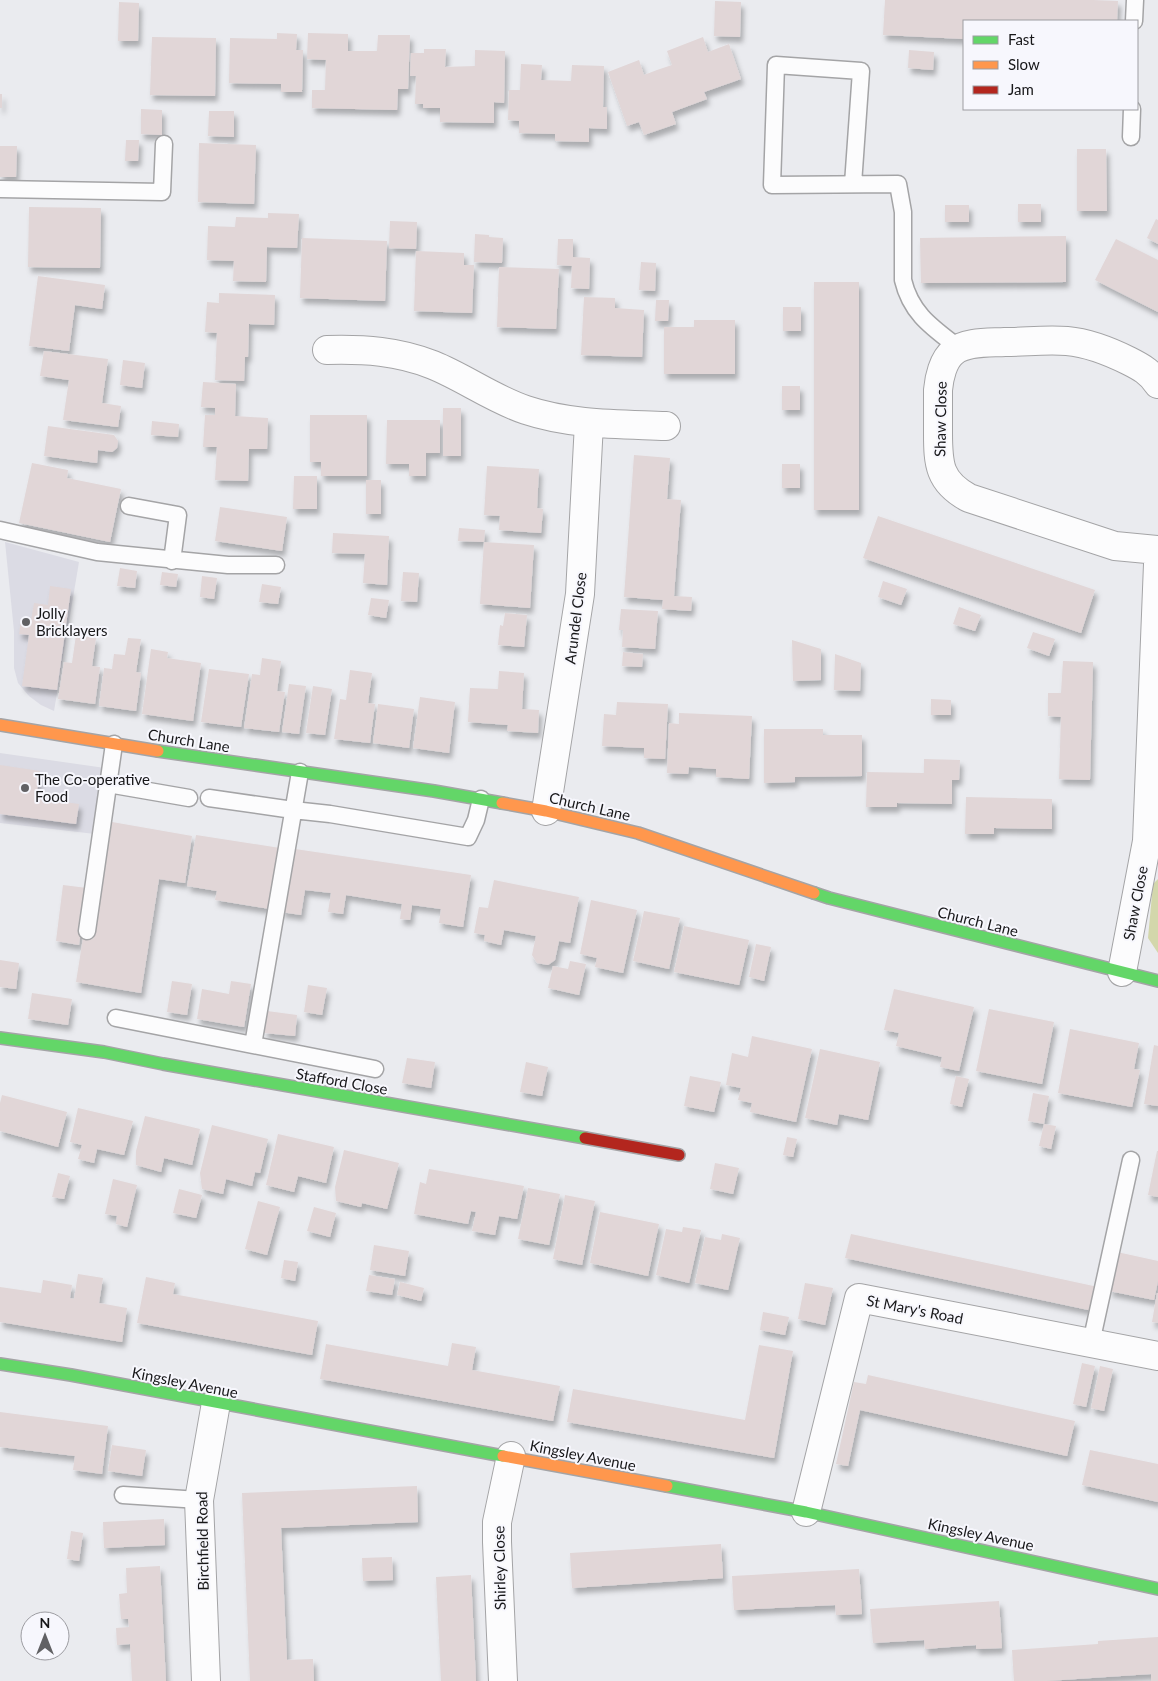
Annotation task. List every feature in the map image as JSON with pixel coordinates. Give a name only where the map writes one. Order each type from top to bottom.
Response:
[{"type":"street","points":[[959,348],[984,343],[1065,340],[1082,343],[1107,351],[1145,369],[1158,384]]},
{"type":"street","name":"Shaw Close","points":[[959,348],[946,361],[939,380],[938,390],[939,461],[944,475],[952,487],[969,498],[1115,546],[1158,550]]},
{"type":"street","points":[[328,350],[363,349],[409,357],[433,365],[508,403],[543,415],[589,423],[666,426]]},
{"type":"street","name":"Arundel Close","points":[[546,811],[580,594],[589,423]]},
{"type":"street","name":"Shaw Close","points":[[1122,972],[1152,842],[1158,564]]},
{"type":"street","name":"Church Lane","points":[[0,725],[481,799],[546,811],[638,832],[829,898],[1158,981]]},
{"type":"street","name":"Stafford Close","points":[[0,1038],[104,1052],[182,1068],[679,1155]]},
{"type":"street","name":"St Mary's Road","points":[[806,1512],[860,1298],[1158,1356]]},
{"type":"street","name":"Kingsley Avenue","points":[[0,1364],[71,1375],[806,1512],[1158,1588]]},
{"type":"street","name":"Birchfield Road","points":[[206,1681],[199,1500],[216,1403]]},
{"type":"street","name":"Shirley Close","points":[[502,1681],[496,1542],[511,1456]]},
{"type":"lane","points":[[1134,20],[1135,0]]},
{"type":"lane","points":[[853,184],[861,71],[776,65],[772,185],[898,184],[903,212],[903,280],[906,290],[914,309],[959,348]]},
{"type":"lane","points":[[1131,137],[1132,110]]},
{"type":"lane","points":[[0,189],[162,192],[164,144]]},
{"type":"lane","points":[[129,506],[178,515],[172,561]]},
{"type":"lane","points":[[0,530],[96,552],[172,561],[228,565],[276,565]]},
{"type":"lane","points":[[87,931],[114,744]]},
{"type":"lane","points":[[253,1046],[300,772]]},
{"type":"lane","points":[[108,784],[189,798]]},
{"type":"lane","points":[[209,798],[330,814],[468,837],[476,820],[481,799]]},
{"type":"lane","points":[[116,1018],[375,1069]]},
{"type":"lane","points":[[1091,1343],[1131,1160]]},
{"type":"lane","points":[[123,1496],[199,1500]]},
{"type":"shaded area","points":[[5,542],[79,562],[54,711],[41,705],[29,696],[18,683],[14,668],[14,631]]},
{"type":"shaded area","points":[[0,753],[105,768],[95,834],[0,823]]},
{"type":"green space","points":[[1158,879],[1158,953],[1148,938],[1153,884]]},
{"type":"building","points":[[885,0],[1118,1],[1117,20],[963,20],[963,39],[883,35]]},
{"type":"building","points":[[715,1],[741,2],[740,37],[714,36]]},
{"type":"building","points":[[119,2],[139,3],[138,41],[118,41]]},
{"type":"building","points":[[277,33],[297,34],[296,50],[303,50],[302,92],[281,92],[281,84],[229,83],[230,38],[277,39]]},
{"type":"building","points":[[308,33],[348,34],[348,51],[377,51],[378,35],[410,35],[408,89],[398,89],[397,110],[312,108],[312,90],[325,90],[326,60],[307,59]]},
{"type":"building","points":[[152,37],[216,38],[215,96],[150,95]]},
{"type":"building","points":[[703,37],[708,52],[729,44],[741,79],[704,92],[707,99],[672,112],[676,124],[644,135],[639,122],[627,126],[608,72],[639,60],[644,75],[672,65],[667,51]]},
{"type":"building","points":[[424,49],[446,49],[445,67],[475,66],[475,50],[505,51],[504,103],[494,102],[494,123],[440,122],[440,108],[423,108],[423,104],[415,104],[416,76],[410,76],[411,53],[424,53]]},
{"type":"building","points":[[909,50],[934,52],[933,70],[908,68]]},
{"type":"building","points":[[521,64],[542,65],[541,80],[571,81],[572,65],[604,66],[603,107],[607,107],[607,129],[589,128],[589,142],[555,141],[555,134],[519,133],[519,121],[508,120],[509,90],[520,90]]},
{"type":"building","points":[[0,94],[2,94],[2,108],[0,108]]},
{"type":"building","points":[[141,109],[162,110],[162,135],[141,134]]},
{"type":"building","points":[[209,111],[234,111],[234,137],[208,136]]},
{"type":"building","points":[[126,140],[139,140],[138,161],[125,161]]},
{"type":"building","points":[[199,143],[256,145],[254,204],[198,202]]},
{"type":"building","points":[[0,146],[17,146],[16,177],[0,177]]},
{"type":"building","points":[[1077,149],[1106,149],[1107,211],[1077,211]]},
{"type":"building","points":[[1018,204],[1041,204],[1041,222],[1018,222]]},
{"type":"building","points":[[945,205],[969,205],[969,222],[945,222]]},
{"type":"building","points":[[29,207],[101,208],[100,268],[28,267]]},
{"type":"building","points":[[268,213],[299,214],[297,248],[267,247],[266,282],[233,281],[234,261],[207,260],[208,226],[235,227],[236,217],[268,218]]},
{"type":"building","points":[[1156,219],[1158,220],[1158,244],[1147,238]]},
{"type":"building","points":[[390,221],[417,222],[416,249],[389,248]]},
{"type":"building","points":[[475,234],[503,238],[502,263],[474,262]]},
{"type":"building","points":[[1066,236],[1066,282],[921,283],[920,238]]},
{"type":"building","points":[[302,238],[387,241],[385,301],[300,298]]},
{"type":"building","points":[[558,239],[573,239],[573,257],[590,258],[589,289],[571,288],[572,266],[557,265]]},
{"type":"building","points":[[1116,239],[1158,260],[1158,312],[1095,280]]},
{"type":"building","points":[[416,251],[464,253],[464,265],[474,265],[472,313],[414,311]]},
{"type":"building","points":[[641,262],[656,263],[655,291],[639,290]]},
{"type":"building","points":[[499,267],[559,269],[556,329],[497,327]]},
{"type":"building","points":[[38,276],[105,285],[102,309],[75,305],[69,351],[29,346]]},
{"type":"building","points":[[814,282],[859,282],[859,510],[814,510]]},
{"type":"building","points":[[219,293],[275,295],[274,325],[249,324],[248,357],[245,357],[244,381],[215,380],[217,333],[205,332],[207,302],[219,303]]},
{"type":"building","points":[[584,297],[615,298],[615,308],[644,310],[642,357],[581,355]]},
{"type":"building","points":[[656,300],[669,300],[668,321],[655,321]]},
{"type":"building","points":[[783,307],[801,307],[801,331],[783,331]]},
{"type":"building","points":[[694,320],[735,320],[735,374],[664,374],[664,327],[694,327]]},
{"type":"building","points":[[44,351],[108,359],[102,403],[121,406],[118,427],[63,420],[69,380],[40,376]]},
{"type":"building","points":[[123,360],[145,363],[142,388],[120,385]]},
{"type":"building","points":[[203,382],[236,384],[235,416],[268,418],[267,449],[249,449],[248,481],[215,480],[217,447],[203,447],[205,415],[215,415],[215,408],[201,407]]},
{"type":"building","points":[[782,386],[800,386],[800,410],[782,410]]},
{"type":"building","points":[[443,408],[461,408],[461,456],[443,456]]},
{"type":"building","points":[[310,415],[367,415],[367,476],[321,476],[321,462],[310,462]]},
{"type":"building","points":[[387,420],[440,420],[440,453],[426,453],[426,476],[409,476],[409,464],[386,464]]},
{"type":"building","points":[[152,421],[179,424],[178,437],[151,435]]},
{"type":"building","points":[[48,426],[114,435],[118,441],[117,448],[112,452],[98,450],[97,463],[44,456]]},
{"type":"building","points":[[634,455],[670,458],[667,499],[681,500],[674,596],[692,597],[691,611],[662,609],[663,600],[624,597]]},
{"type":"building","points":[[32,463],[68,470],[67,478],[121,489],[110,542],[19,523]]},
{"type":"building","points":[[782,464],[800,464],[800,488],[782,488]]},
{"type":"building","points":[[487,466],[539,469],[537,508],[543,509],[541,533],[499,530],[500,516],[484,515]]},
{"type":"building","points":[[294,476],[317,476],[317,509],[293,509]]},
{"type":"building","points":[[366,480],[381,480],[381,514],[366,514]]},
{"type":"building","points":[[220,507],[287,517],[282,551],[215,541]]},
{"type":"building","points":[[878,516],[1095,590],[1081,633],[863,558]]},
{"type":"building","points":[[459,528],[485,530],[484,542],[458,541]]},
{"type":"building","points":[[333,533],[389,536],[387,585],[363,583],[365,554],[332,553]]},
{"type":"building","points":[[484,542],[534,545],[530,608],[480,604]]},
{"type":"building","points":[[120,568],[137,571],[135,588],[117,586]]},
{"type":"building","points":[[162,572],[178,574],[176,587],[160,585]]},
{"type":"building","points":[[403,572],[419,573],[417,602],[401,601]]},
{"type":"building","points":[[202,576],[217,578],[214,599],[200,597]]},
{"type":"building","points":[[883,581],[907,589],[901,605],[878,597]]},
{"type":"building","points":[[262,584],[281,587],[278,604],[259,602]]},
{"type":"building","points":[[50,586],[71,589],[57,690],[22,686],[29,635],[19,634],[21,619],[31,620],[34,603],[48,605]]},
{"type":"building","points":[[371,598],[389,600],[386,618],[368,615]]},
{"type":"building","points":[[959,607],[981,615],[975,631],[953,624]]},
{"type":"building","points":[[621,609],[658,611],[655,649],[622,647],[623,630],[619,630]]},
{"type":"building","points":[[505,613],[527,615],[524,647],[498,645],[500,625],[503,626]]},
{"type":"building","points":[[1033,632],[1055,639],[1049,656],[1027,648]]},
{"type":"building","points":[[76,635],[96,638],[92,666],[100,667],[95,704],[58,699],[64,662],[72,663]]},
{"type":"building","points":[[128,638],[141,639],[136,672],[141,673],[136,711],[99,706],[104,668],[112,669],[114,654],[125,655]]},
{"type":"building","points":[[792,640],[821,649],[821,680],[793,681]]},
{"type":"building","points":[[151,649],[168,652],[167,658],[201,663],[193,721],[142,714]]},
{"type":"building","points":[[623,652],[643,654],[642,667],[622,666]]},
{"type":"building","points":[[835,654],[861,663],[860,691],[834,690]]},
{"type":"building","points":[[262,658],[281,661],[277,691],[285,692],[279,732],[244,728],[252,674],[260,675]]},
{"type":"building","points":[[1063,661],[1093,662],[1090,780],[1059,779],[1061,717],[1048,716],[1048,693],[1061,693]]},
{"type":"building","points":[[209,669],[249,674],[241,727],[201,722]]},
{"type":"building","points":[[350,670],[372,673],[368,703],[375,704],[370,743],[334,739],[340,699],[346,700]]},
{"type":"building","points":[[499,671],[524,673],[522,709],[539,710],[538,733],[507,731],[508,725],[468,722],[470,688],[498,689]]},
{"type":"building","points":[[289,684],[306,686],[299,734],[282,732]]},
{"type":"building","points":[[313,686],[332,689],[325,735],[306,733]]},
{"type":"building","points":[[420,697],[455,702],[449,753],[413,748]]},
{"type":"building","points":[[931,699],[951,700],[951,715],[931,715]]},
{"type":"building","points":[[617,702],[668,704],[665,759],[644,758],[644,748],[602,746],[604,714],[616,715]]},
{"type":"building","points":[[378,704],[414,709],[409,748],[373,743]]},
{"type":"building","points":[[679,713],[752,716],[749,779],[716,777],[716,769],[689,767],[688,774],[667,773],[669,723],[679,724]]},
{"type":"building","points":[[764,729],[823,729],[823,735],[862,735],[862,776],[795,777],[795,782],[764,783]]},
{"type":"building","points":[[924,759],[960,760],[959,780],[952,780],[952,804],[897,803],[897,807],[866,807],[867,772],[924,773]]},
{"type":"building","points":[[0,765],[40,771],[36,798],[79,804],[76,824],[0,814]]},
{"type":"building","points":[[966,797],[1052,799],[1052,829],[994,828],[994,834],[965,834]]},
{"type":"building","points":[[112,822],[192,836],[185,883],[159,879],[141,993],[76,982],[83,938],[93,939]]},
{"type":"building","points":[[196,835],[280,848],[270,909],[215,900],[217,891],[187,886]]},
{"type":"building","points":[[295,849],[471,875],[463,927],[439,923],[441,909],[412,905],[410,920],[400,919],[402,904],[346,895],[343,914],[328,912],[331,893],[305,890],[301,915],[281,912],[285,887],[289,887]]},
{"type":"building","points":[[494,880],[579,897],[570,943],[559,941],[555,960],[548,965],[537,963],[532,955],[536,936],[504,930],[501,945],[484,941],[485,935],[474,933],[479,907],[488,908]]},
{"type":"building","points":[[63,885],[87,888],[79,945],[56,941]]},
{"type":"building","points":[[591,900],[637,910],[623,973],[595,967],[597,958],[580,954]]},
{"type":"building","points":[[644,911],[680,918],[669,969],[633,961]]},
{"type":"building","points":[[684,926],[749,940],[739,985],[674,972]]},
{"type":"building","points":[[756,944],[771,947],[764,981],[749,977]]},
{"type":"building","points":[[0,960],[19,963],[16,989],[0,987]]},
{"type":"building","points":[[570,961],[586,964],[579,995],[548,988],[553,966],[568,969]]},
{"type":"building","points":[[172,981],[192,984],[187,1015],[167,1012]]},
{"type":"building","points":[[231,981],[251,984],[244,1027],[197,1019],[202,989],[229,994]]},
{"type":"building","points":[[308,985],[327,988],[322,1015],[304,1012]]},
{"type":"building","points":[[894,989],[974,1007],[959,1071],[940,1067],[942,1057],[896,1046],[899,1033],[884,1030]]},
{"type":"building","points":[[32,993],[72,999],[68,1025],[28,1019]]},
{"type":"building","points":[[989,1009],[1054,1022],[1042,1084],[976,1071]]},
{"type":"building","points":[[267,1011],[297,1015],[295,1036],[264,1033]]},
{"type":"building","points":[[1070,1029],[1139,1043],[1134,1069],[1140,1070],[1132,1107],[1058,1093]]},
{"type":"building","points":[[752,1036],[812,1049],[796,1122],[750,1112],[752,1103],[738,1100],[741,1088],[726,1085],[732,1053],[748,1057]]},
{"type":"building","points":[[1154,1045],[1158,1046],[1158,1106],[1144,1104]]},
{"type":"building","points":[[820,1049],[880,1062],[868,1120],[839,1114],[837,1125],[805,1118]]},
{"type":"building","points":[[407,1058],[435,1062],[431,1088],[402,1083]]},
{"type":"building","points":[[526,1062],[548,1067],[542,1096],[520,1092]]},
{"type":"building","points":[[690,1076],[721,1082],[714,1112],[684,1106]]},
{"type":"building","points":[[956,1076],[969,1079],[962,1107],[950,1104]]},
{"type":"building","points":[[1033,1093],[1049,1096],[1044,1124],[1028,1121]]},
{"type":"building","points":[[2,1095],[67,1112],[58,1147],[0,1131],[0,1103]]},
{"type":"building","points":[[78,1108],[133,1121],[124,1155],[97,1149],[94,1163],[78,1159],[82,1145],[70,1142]]},
{"type":"building","points":[[145,1116],[200,1129],[192,1165],[164,1158],[161,1172],[136,1165],[136,1151]]},
{"type":"building","points":[[1044,1124],[1056,1126],[1051,1149],[1039,1146]]},
{"type":"building","points":[[212,1125],[268,1139],[260,1173],[255,1172],[252,1186],[226,1179],[223,1194],[202,1189],[200,1173]]},
{"type":"building","points":[[278,1134],[334,1147],[326,1183],[298,1176],[294,1192],[266,1185]]},
{"type":"building","points":[[787,1137],[797,1139],[793,1157],[783,1155]]},
{"type":"building","points":[[344,1150],[399,1163],[387,1209],[362,1203],[361,1207],[336,1201],[335,1187]]},
{"type":"building","points":[[1158,1151],[1158,1197],[1148,1195]]},
{"type":"building","points":[[715,1163],[739,1168],[733,1194],[710,1189]]},
{"type":"building","points":[[429,1169],[524,1186],[517,1219],[499,1216],[495,1235],[472,1231],[476,1212],[471,1211],[468,1224],[414,1214],[420,1182],[426,1184]]},
{"type":"building","points":[[58,1173],[70,1176],[64,1199],[52,1197]]},
{"type":"building","points":[[113,1179],[137,1185],[127,1227],[116,1224],[117,1216],[105,1214]]},
{"type":"building","points":[[528,1188],[560,1194],[549,1245],[518,1239]]},
{"type":"building","points":[[179,1189],[202,1195],[196,1218],[173,1213]]},
{"type":"building","points":[[565,1195],[595,1201],[582,1265],[553,1259]]},
{"type":"building","points":[[258,1201],[280,1207],[267,1255],[245,1249]]},
{"type":"building","points":[[314,1207],[336,1213],[330,1237],[307,1231]]},
{"type":"building","points":[[600,1212],[659,1224],[648,1276],[590,1263]]},
{"type":"building","points":[[683,1227],[701,1230],[689,1283],[656,1275],[666,1229],[682,1232]]},
{"type":"building","points":[[722,1234],[740,1238],[728,1290],[695,1283],[705,1237],[721,1240]]},
{"type":"building","points":[[851,1234],[1098,1287],[1093,1311],[845,1258]]},
{"type":"building","points":[[374,1245],[409,1251],[405,1276],[370,1270]]},
{"type":"building","points":[[1117,1252],[1158,1261],[1158,1281],[1154,1300],[1109,1291]]},
{"type":"building","points":[[284,1260],[298,1262],[295,1281],[281,1278]]},
{"type":"building","points":[[78,1274],[103,1278],[99,1303],[127,1308],[122,1342],[0,1322],[0,1287],[41,1293],[43,1280],[72,1285],[70,1298],[74,1299]]},
{"type":"building","points":[[369,1275],[395,1279],[392,1295],[366,1291]]},
{"type":"building","points":[[146,1277],[175,1283],[173,1294],[318,1321],[312,1355],[137,1323]]},
{"type":"building","points":[[400,1282],[424,1288],[421,1301],[397,1295]]},
{"type":"building","points":[[805,1283],[833,1288],[825,1325],[798,1319]]},
{"type":"building","points":[[1158,1293],[1158,1323],[1152,1322]]},
{"type":"building","points":[[763,1312],[789,1317],[785,1335],[760,1330]]},
{"type":"building","points":[[452,1343],[476,1347],[472,1370],[560,1386],[553,1421],[320,1379],[326,1344],[448,1366]]},
{"type":"building","points":[[759,1345],[793,1351],[774,1458],[567,1422],[573,1389],[745,1420]]},
{"type":"building","points":[[1082,1363],[1095,1366],[1086,1407],[1073,1404]]},
{"type":"building","points":[[1100,1366],[1113,1369],[1104,1411],[1091,1408]]},
{"type":"building","points":[[868,1375],[1075,1421],[1067,1456],[860,1410],[848,1466],[836,1464],[854,1382],[866,1384]]},
{"type":"building","points":[[0,1412],[108,1426],[102,1474],[73,1470],[75,1456],[0,1447]]},
{"type":"building","points":[[112,1445],[146,1450],[142,1476],[108,1471]]},
{"type":"building","points":[[1090,1450],[1158,1464],[1158,1502],[1082,1485]]},
{"type":"building","points":[[417,1486],[418,1522],[281,1528],[287,1660],[313,1659],[314,1681],[250,1681],[242,1493]]},
{"type":"building","points":[[164,1519],[165,1545],[104,1548],[103,1522]]},
{"type":"building","points":[[71,1531],[83,1533],[79,1561],[67,1559]]},
{"type":"building","points":[[721,1544],[723,1578],[572,1588],[570,1553]]},
{"type":"building","points":[[392,1557],[393,1580],[363,1581],[362,1558]]},
{"type":"building","points":[[160,1566],[166,1681],[132,1681],[130,1644],[117,1645],[116,1628],[129,1627],[128,1619],[121,1619],[119,1594],[127,1593],[126,1568]]},
{"type":"building","points":[[859,1569],[862,1614],[836,1615],[835,1605],[734,1610],[732,1576]]},
{"type":"building","points":[[471,1575],[476,1681],[441,1681],[436,1577]]},
{"type":"building","points":[[999,1601],[1002,1648],[976,1649],[976,1645],[925,1649],[924,1640],[873,1643],[870,1609]]},
{"type":"building","points":[[1158,1637],[1158,1681],[1151,1681],[1151,1674],[1047,1681],[1014,1681],[1012,1650],[1098,1644],[1098,1641]]},
{"type":"traffic: fast","points":[[158,751],[434,791],[502,803]]},
{"type":"traffic: fast","points":[[814,893],[1158,981]]},
{"type":"traffic: fast","points":[[0,1038],[104,1052],[585,1138]]},
{"type":"traffic: fast","points":[[0,1364],[71,1375],[503,1456]]},
{"type":"traffic: fast","points":[[667,1486],[806,1512],[1158,1589]]},
{"type":"traffic: slow","points":[[0,725],[158,751]]},
{"type":"traffic: slow","points":[[502,803],[546,811],[638,833],[814,893]]},
{"type":"traffic: slow","points":[[503,1456],[667,1486]]},
{"type":"traffic: jam","points":[[585,1138],[679,1155]]},
{"type":"place","name":"Jolly Bricklayers","points":[[26,622]]},
{"type":"place","name":"The Co-operative Food","points":[[25,788]]}]
